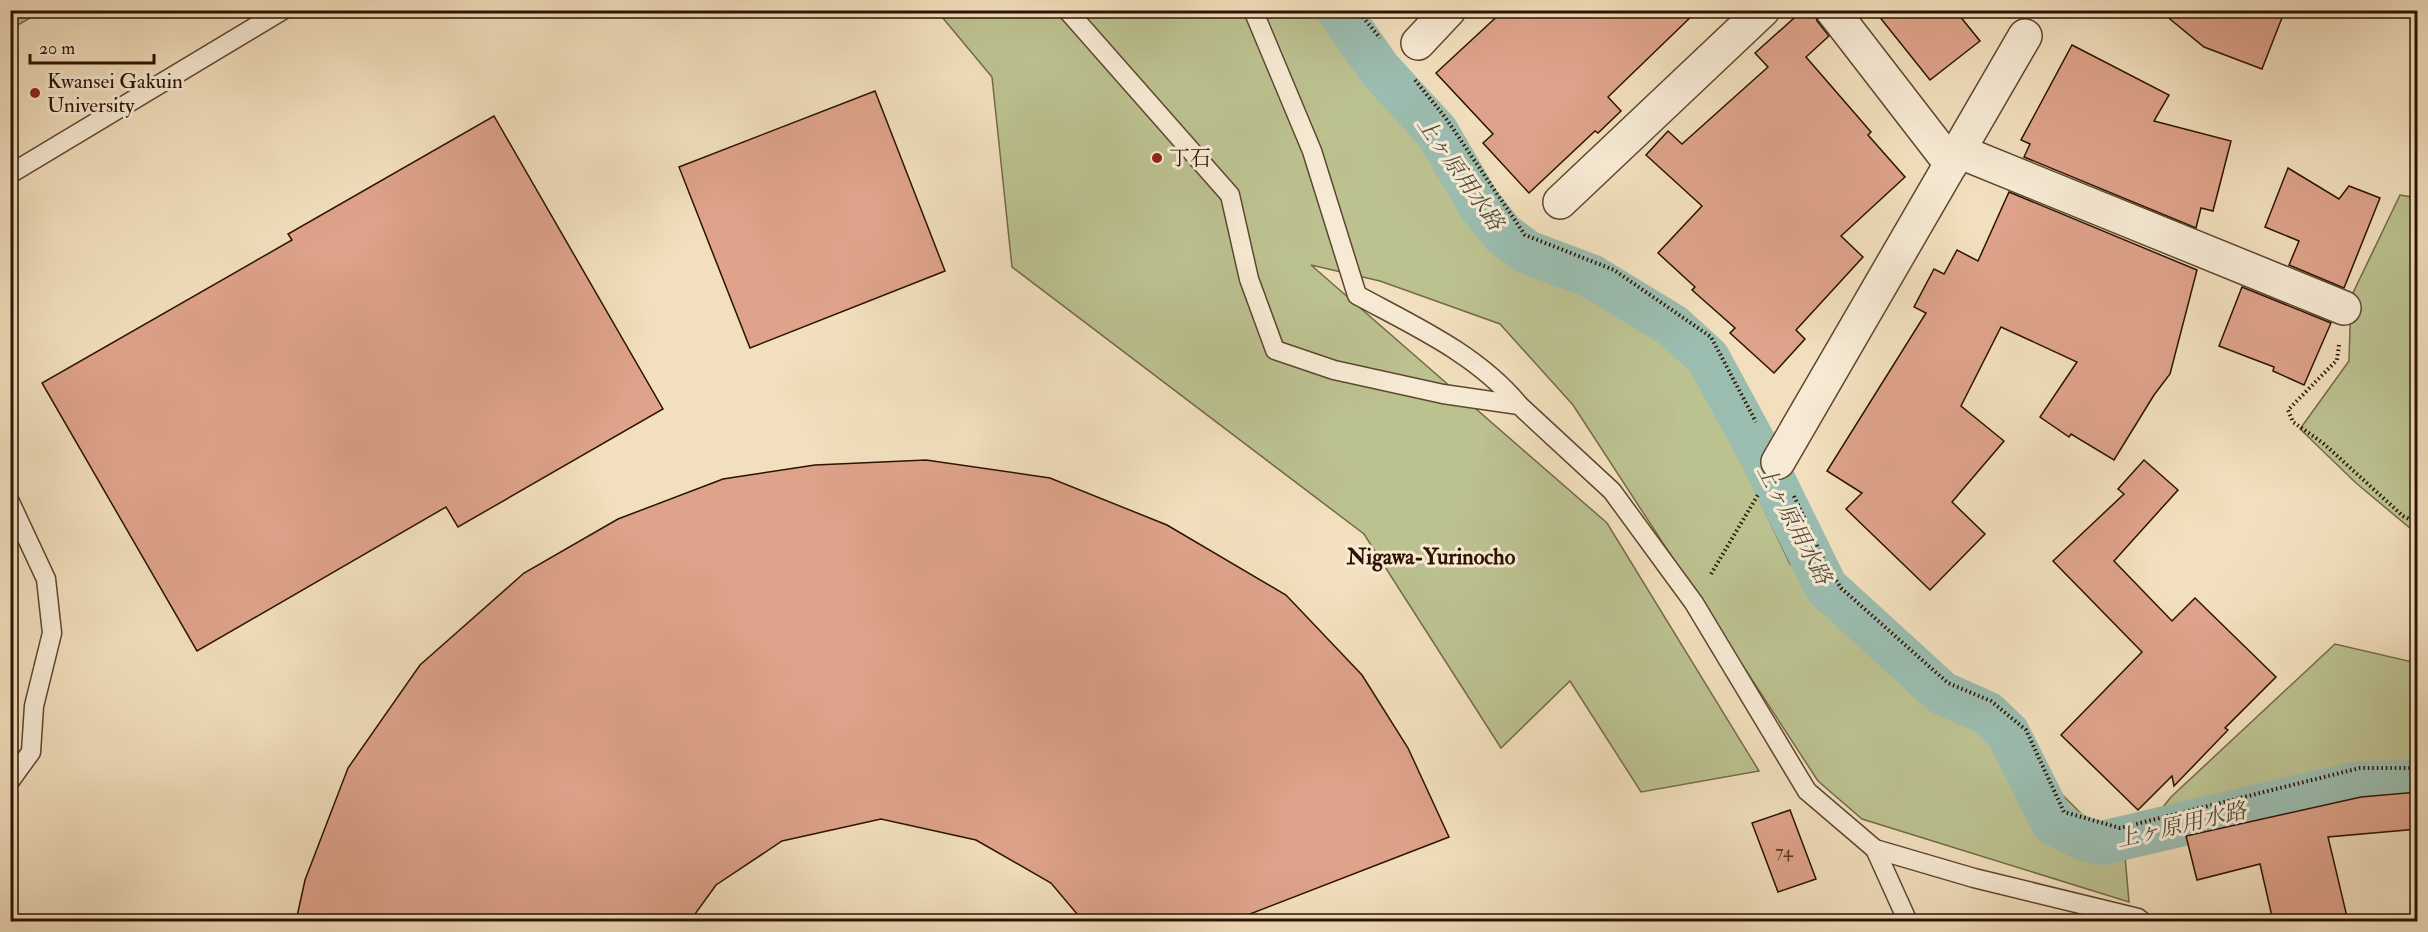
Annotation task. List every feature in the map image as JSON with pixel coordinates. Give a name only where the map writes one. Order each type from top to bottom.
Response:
[{"type":"street","points":[[1413,57],[1449,10]]},
{"type":"street","points":[[1560,202],[1763,10]]},
{"type":"street","points":[[1832,10],[1954,158],[2344,308]]},
{"type":"street","points":[[1778,462],[2025,36]]},
{"type":"lane","points":[[10,174],[283,10]]},
{"type":"lane","points":[[1067,10],[1230,195],[1249,279],[1275,350],[1334,370],[1443,394],[1519,405]]},
{"type":"lane","points":[[1253,10],[1312,151],[1357,295],[1460,352],[1510,395],[1612,491],[1694,603],[1807,791],[1875,849],[1974,878],[2143,921]]},
{"type":"lane","points":[[10,502],[46,579],[52,633],[34,706],[31,752],[10,781]]},
{"type":"lane","points":[[1875,849],[1908,921]]},
{"type":"path","points":[[1357,10],[1386,45]]},
{"type":"path","points":[[1413,57],[1445,117],[1525,235],[1614,270],[1711,337],[1778,462],[1827,565],[1841,588],[1948,683],[1991,701],[2026,730],[2064,812],[2120,828],[2360,768],[2418,768]]},
{"type":"path","points":[[2344,308],[2337,360],[2288,410],[2293,422],[2323,443],[2403,516],[2418,523]]},
{"type":"path","points":[[1694,603],[1778,462]]},
{"type":"green space","points":[[11,10],[42,10],[42,11],[11,29]]},
{"type":"green space","points":[[937,11],[1336,11],[1416,123],[1532,266],[1686,343],[1790,564],[2005,738],[2124,856],[2171,797],[2335,644],[2417,663],[2417,779],[2341,791],[2125,856],[2129,902],[1862,819],[1818,781],[1573,405],[1500,324],[1380,281],[1311,265],[1607,523],[1759,771],[1641,792],[1570,681],[1501,748],[1364,534],[1012,267],[992,77]]},
{"type":"green space","points":[[2400,195],[2417,198],[2417,534],[2356,483],[2300,429],[2349,361],[2351,297]]},
{"type":"building","points":[[1504,10],[1698,10],[1608,97],[1621,111],[1598,133],[1595,131],[1529,193],[1483,143],[1493,134],[1436,73]]},
{"type":"building","points":[[1803,10],[1814,10],[1817,21],[1829,36],[1806,57],[1871,132],[1868,135],[1905,177],[1841,236],[1863,257],[1796,330],[1805,339],[1774,373],[1730,333],[1735,328],[1692,290],[1695,287],[1658,253],[1702,206],[1646,155],[1668,131],[1682,144],[1768,67],[1755,53]]},
{"type":"building","points":[[1874,10],[1955,10],[1980,41],[1930,80]]},
{"type":"building","points":[[2159,10],[2285,10],[2262,69],[2204,47]]},
{"type":"building","points":[[2072,45],[2169,95],[2154,121],[2231,141],[2213,211],[2201,208],[2196,228],[2024,157],[2030,144],[2021,140]]},
{"type":"building","points":[[875,91],[945,271],[750,348],[679,167]]},
{"type":"building","points":[[494,116],[663,409],[458,527],[446,507],[197,651],[42,383],[292,240],[288,234]]},
{"type":"building","points":[[2288,168],[2339,199],[2349,186],[2380,198],[2344,288],[2289,265],[2299,241],[2265,227]]},
{"type":"building","points":[[2009,192],[2197,270],[2170,374],[2154,395],[2114,460],[2071,434],[2069,437],[2040,417],[2077,362],[2001,327],[1961,406],[2004,441],[1952,502],[1985,534],[1930,590],[1846,509],[1862,493],[1827,471],[1926,313],[1914,307],[1934,269],[1944,274],[1957,250],[1978,261]]},
{"type":"building","points":[[2242,287],[2331,323],[2304,385],[2273,371],[2274,367],[2219,346]]},
{"type":"building","points":[[926,460],[1050,478],[1167,525],[1286,595],[1362,675],[1408,748],[1449,837],[1232,921],[1083,921],[1051,883],[976,840],[881,819],[782,841],[716,885],[690,921],[296,921],[305,880],[348,768],[420,665],[524,573],[618,519],[723,479],[815,465]]},
{"type":"building","points":[[2144,460],[2178,490],[2114,561],[2172,621],[2195,598],[2276,677],[2225,728],[2228,730],[2174,786],[2172,776],[2138,810],[2061,735],[2142,652],[2053,561],[2124,494],[2118,489]]},
{"type":"building","points":[[2418,792],[2418,829],[2328,837],[2348,921],[2273,921],[2260,864],[2197,880],[2186,836],[2361,797]]},
{"type":"building","points":[[1790,810],[1816,879],[1778,892],[1752,823]]},
{"type":"waterway","name":"上ヶ原用水路","points":[[1338,10],[1380,70],[1437,132],[1479,204],[1503,234],[1527,252],[1591,276],[1673,326],[1708,358],[1763,459],[1826,587],[1942,693],[1987,713],[2008,733],[2053,823],[2084,839],[2102,843],[2358,783],[2418,782]]},
{"type":"place","name":"Kwansei Gakuin University","points":[[35,93]]},
{"type":"place","name":"丁石","points":[[1157,158]]},
{"type":"district","name":"Nigawa-Yurinocho","points":[[1431,556]]}]
